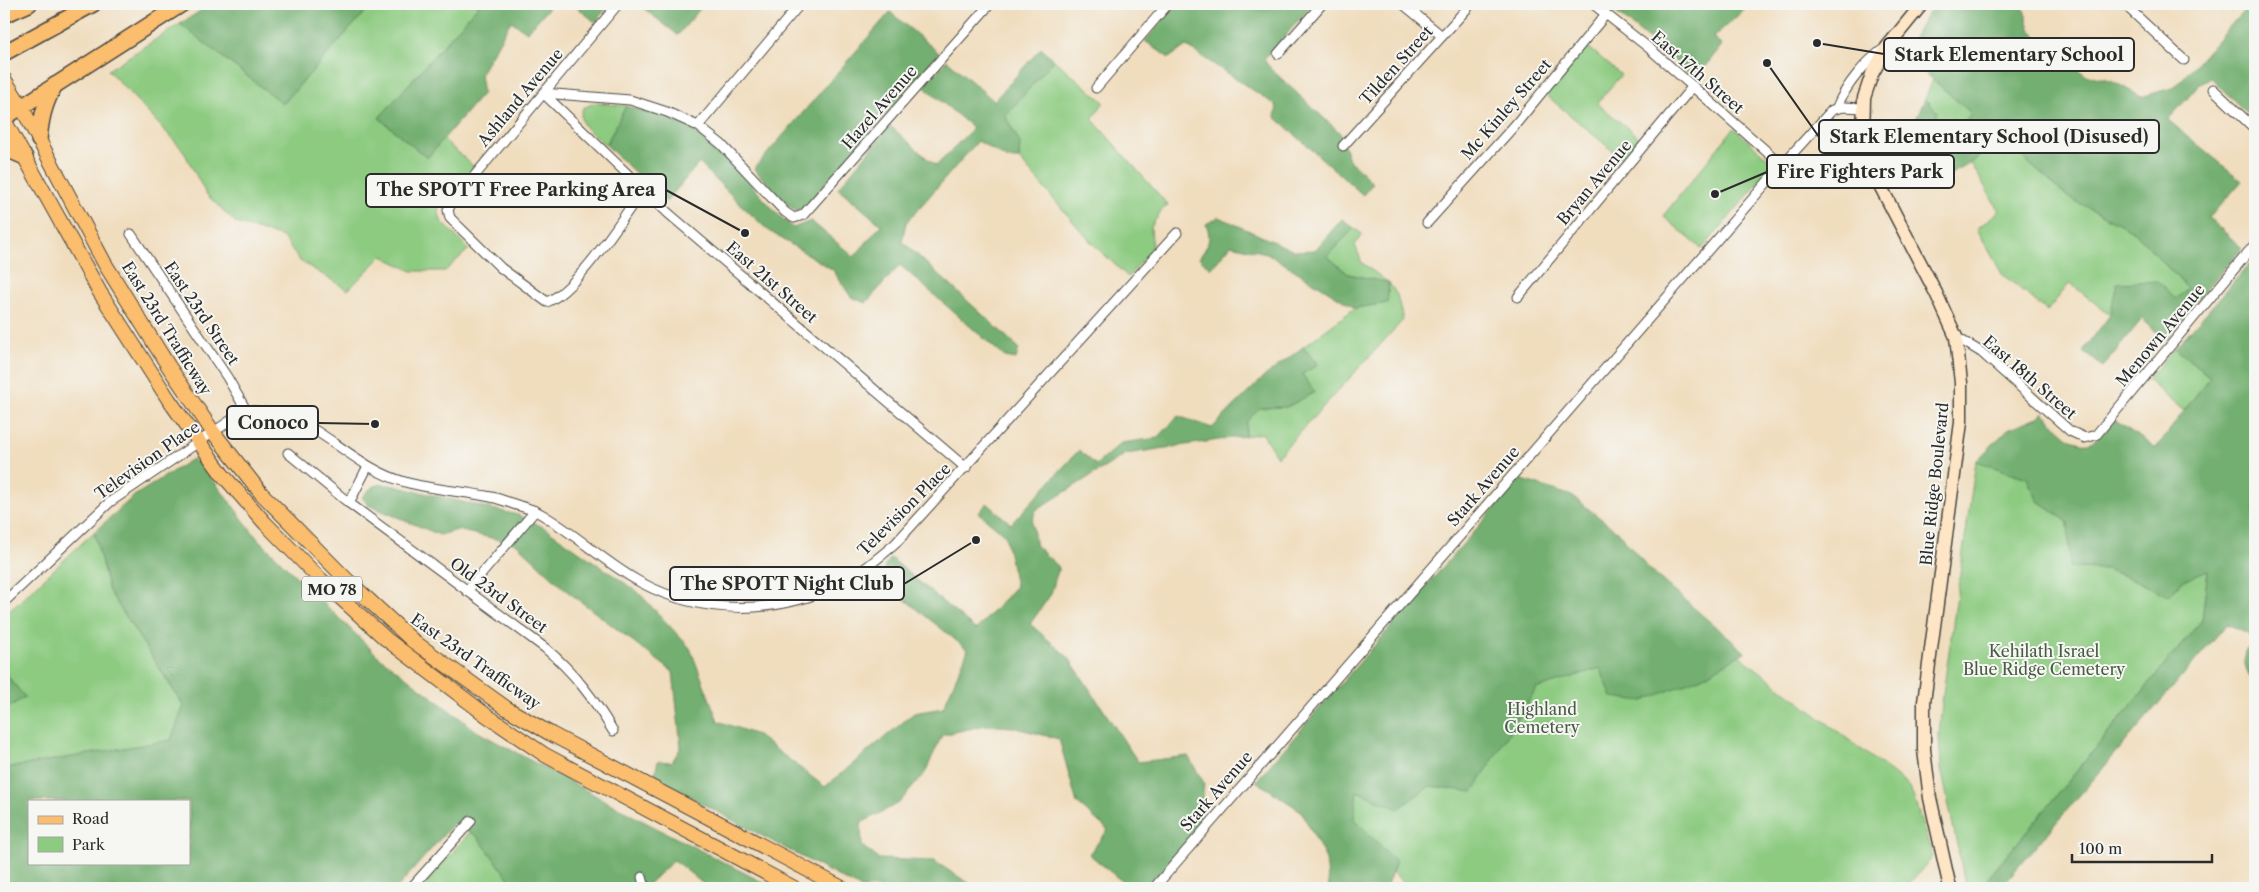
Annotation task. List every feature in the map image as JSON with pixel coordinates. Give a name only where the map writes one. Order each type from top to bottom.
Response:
[{"type":"highway","points":[[4,15],[29,4]]},
{"type":"highway","points":[[9,50],[93,4]]},
{"type":"highway","points":[[4,119],[21,106],[182,4]]},
{"type":"highway","points":[[39,140],[41,116],[46,100],[56,84]]},
{"type":"highway","points":[[4,148],[25,157]]},
{"type":"main road","name":"Stark Avenue","points":[[1887,47],[1922,4]]},
{"type":"main road","name":"Blue Ridge Boulevard","points":[[1887,47],[1872,74],[1863,108],[1863,137],[1872,170],[1936,293],[1956,337],[1961,383],[1961,422],[1924,702],[1924,750],[1930,798],[1950,888]]},
{"type":"main road","name":"East 23rd Trafficway","points":[[4,78],[21,106],[105,264],[169,367],[213,432],[261,493],[348,581],[413,641],[506,708],[551,734],[842,888]]},
{"type":"main road","name":"East 23rd Trafficway","points":[[4,119],[99,291],[199,442],[222,474],[264,523],[320,578],[386,639],[486,715],[545,755],[794,888]]},
{"type":"street","name":"Ashland Avenue","points":[[618,4],[451,204],[448,210],[450,218],[501,268],[548,302],[554,299],[602,248],[643,188]]},
{"type":"street","points":[[543,93],[630,100],[667,112],[698,126],[800,4]]},
{"type":"street","name":"Hazel Avenue","points":[[698,126],[721,144],[785,212],[794,218],[803,216],[990,4]]},
{"type":"street","points":[[1096,88],[1168,4]]},
{"type":"street","points":[[1278,54],[1322,4]]},
{"type":"street","points":[[1403,4],[1442,36]]},
{"type":"street","name":"Tilden Street","points":[[1343,146],[1471,4]]},
{"type":"street","name":"East 17th Street","points":[[1593,4],[1693,86],[1782,165]]},
{"type":"street","points":[[2128,5],[2184,60]]},
{"type":"street","name":"Mc Kinley Street","points":[[1426,223],[1515,126],[1606,14]]},
{"type":"street","name":"Stark Avenue","points":[[1154,888],[1782,165],[1837,107],[1842,94],[1873,56],[1887,47]]},
{"type":"street","name":"Bryan Avenue","points":[[1518,297],[1693,86]]},
{"type":"street","points":[[2213,89],[2255,129]]},
{"type":"street","name":"East 21st Street","points":[[543,93],[676,219],[966,468]]},
{"type":"street","points":[[1837,107],[1863,108]]},
{"type":"street","name":"Television Place","points":[[4,602],[110,502],[246,410],[283,415],[300,422],[368,466],[405,482],[493,497],[535,512],[639,582],[687,602],[713,607],[763,606],[785,603],[814,595],[841,584],[866,568],[895,544],[1178,233]]},
{"type":"street","name":"East 23rd Street","points":[[131,234],[227,376],[246,410]]},
{"type":"street","name":"Menown Avenue","points":[[2085,438],[2096,435],[2255,244]]},
{"type":"street","name":"East 18th Street","points":[[1956,337],[1981,352],[2070,431],[2085,438]]},
{"type":"street","points":[[288,454],[349,503],[368,466]]},
{"type":"street","name":"Old 23rd Street","points":[[349,503],[560,660],[587,690],[613,731]]},
{"type":"street","points":[[467,591],[535,512]]},
{"type":"street","points":[[411,888],[471,821]]},
{"type":"street","points":[[642,878],[645,888]]},
{"type":"green space","points":[[211,4],[372,4],[283,104],[180,24]]},
{"type":"green space","points":[[372,4],[480,4],[379,118],[427,158],[443,139],[474,167],[438,209],[441,221],[469,249],[445,271],[412,271],[382,256],[348,290],[300,261],[283,237],[236,223],[206,194],[183,150],[108,70],[180,24],[283,104]]},
{"type":"green space","points":[[480,4],[552,4],[527,32],[511,21],[480,75],[483,93],[427,158],[379,118]]},
{"type":"green space","points":[[573,4],[610,4],[595,22]]},
{"type":"green space","points":[[638,4],[704,4],[678,35]]},
{"type":"green space","points":[[1182,4],[1313,4],[1264,60],[1272,70],[1340,133],[1349,160],[1373,183],[1363,195],[1275,117],[1277,106],[1186,46],[1169,58],[1145,41],[1169,14]]},
{"type":"green space","points":[[1606,4],[1751,4],[1713,37],[1722,45],[1701,72],[1689,73]]},
{"type":"green space","points":[[1941,4],[1996,4],[1999,6],[2022,4],[2031,31],[2085,75],[2111,80],[2141,97],[2175,87],[2250,4],[2255,4],[2255,121],[2211,78],[2199,85],[2168,120],[2242,181],[2209,218],[2242,248],[2197,300],[2166,340],[2142,319],[2103,367],[2083,351],[2110,315],[2117,283],[2158,281],[2176,299],[2188,289],[2135,232],[2068,197],[2001,139],[1971,163],[1946,177],[1914,124],[1925,99],[1937,111],[1934,135],[1951,145],[1971,113],[1904,54],[1929,12]]},
{"type":"green space","points":[[890,12],[939,53],[803,209],[796,210],[787,205],[754,169]]},
{"type":"green space","points":[[1587,46],[1621,75],[1597,103],[1642,140],[1625,161],[1546,95]]},
{"type":"green space","points":[[1041,48],[1054,60],[1005,116],[1020,143],[1019,159],[1008,159],[978,141],[906,223],[902,241],[1019,348],[1016,359],[1005,357],[900,265],[866,303],[851,297],[833,270],[769,231],[699,163],[666,202],[606,145],[626,106],[680,123],[703,137],[730,161],[767,203],[793,228],[811,221],[854,257],[881,225],[838,188],[890,126],[936,166],[973,128],[924,87],[947,60],[994,101]]},
{"type":"green space","points":[[1054,60],[1104,102],[1092,119],[1168,205],[1161,211],[1151,227],[1152,243],[1150,251],[1128,277],[1090,241],[1019,159],[1019,143],[1005,116]]},
{"type":"green space","points":[[1933,80],[1971,113],[1951,145],[1934,135],[1937,111],[1925,99]]},
{"type":"green space","points":[[595,103],[626,106],[606,145],[587,129],[581,119],[583,108]]},
{"type":"green space","points":[[1734,128],[1771,161],[1772,167],[1702,249],[1663,216]]},
{"type":"green space","points":[[2001,139],[2068,197],[2135,232],[2188,289],[2176,299],[2110,315],[2070,283],[2047,311],[2002,274],[1977,229],[1999,211],[1971,163]]},
{"type":"green space","points":[[1219,217],[1294,251],[1315,250],[1342,219],[1354,228],[1327,256],[1348,274],[1389,283],[1387,303],[1355,308],[1267,253],[1231,245],[1211,269],[1199,258],[1205,250],[1209,238],[1206,224]]},
{"type":"green space","points":[[1354,228],[1362,234],[1355,245],[1362,263],[1389,283],[1348,274],[1327,256]]},
{"type":"green space","points":[[2255,258],[2255,688],[2245,665],[2246,654],[2252,642],[2248,633],[2227,624],[2000,888],[1980,888],[2202,620],[2208,570],[2183,580],[2168,596],[2107,569],[2070,568],[2068,522],[2038,501],[2027,478],[1976,461],[2008,429],[2038,417],[2043,412],[2066,435],[2081,443],[2095,440],[2114,420],[2156,448],[2210,377],[2175,348]]},
{"type":"green space","points":[[1389,283],[1397,295],[1403,320],[1277,457],[1262,433],[1245,436],[1247,421],[1260,408],[1287,407],[1302,374],[1318,365],[1303,347],[1355,308],[1387,303]]},
{"type":"green space","points":[[1303,347],[1318,365],[1302,374],[1315,392],[1287,407],[1260,408],[1247,421],[1245,436],[1126,454],[1036,510],[1032,522],[1036,546],[1059,567],[1051,594],[1030,624],[1069,658],[1138,762],[1188,756],[1204,783],[1200,827],[1148,888],[1130,888],[1089,854],[1108,830],[1077,803],[1059,739],[1012,727],[986,725],[942,735],[925,773],[899,803],[861,823],[862,846],[879,859],[934,861],[976,888],[860,888],[654,778],[658,761],[672,762],[681,747],[673,672],[567,591],[517,544],[457,530],[440,535],[368,505],[362,497],[374,486],[390,485],[518,515],[545,528],[638,592],[690,648],[718,721],[757,735],[825,787],[914,713],[943,708],[968,650],[883,582],[885,566],[891,558],[976,630],[1016,586],[1005,535],[979,513],[987,503],[1011,524],[1079,450],[1096,465],[1121,443],[1158,438],[1178,416],[1212,428],[1265,376]]},
{"type":"green space","points":[[2175,348],[2210,377],[2184,411],[2147,380]]},
{"type":"green space","points":[[192,459],[201,464],[257,538],[378,656],[478,732],[639,819],[774,888],[708,888],[674,860],[644,888],[516,888],[477,836],[454,823],[397,888],[4,888],[4,763],[7,768],[171,740],[184,706],[109,591],[94,532],[134,496]]},
{"type":"green space","name":"Kehilath Israel Blue Ridge Cemetery","points":[[1976,461],[2027,478],[2038,501],[2068,522],[2070,568],[2107,569],[2168,596],[2183,580],[2208,569],[2202,620],[1980,888],[1966,888],[1941,768],[1939,735],[1943,694]]},
{"type":"green space","points":[[1520,479],[1572,496],[1618,532],[1651,571],[1745,652],[1702,677],[1643,701],[1612,697],[1600,668],[1536,689],[1473,792],[1430,786],[1398,809],[1357,791],[1354,819],[1396,861],[1386,888],[1329,888],[1326,859],[1301,811],[1256,781]]},
{"type":"green space","name":"Highland Cemetery","points":[[1518,485],[1910,787],[1933,857],[1905,888],[1411,888],[1273,771]]},
{"type":"green space","points":[[94,532],[109,591],[184,706],[171,740],[7,768],[4,763],[4,710],[24,697],[4,672],[4,616]]},
{"type":"green space","points":[[4,672],[25,697],[4,710]]},
{"type":"green space","points":[[470,832],[477,836],[516,888],[422,888]]},
{"type":"place","name":"Stark Elementary School","points":[[1817,43]]},
{"type":"place","name":"Stark Elementary School (Disused)","points":[[1767,63]]},
{"type":"place","name":"Fire Fighters Park","points":[[1715,194]]},
{"type":"place","name":"The SPOTT Free Parking Area","points":[[745,233]]},
{"type":"place","name":"Conoco","points":[[375,424]]},
{"type":"place","name":"The SPOTT Night Club","points":[[976,540]]}]
